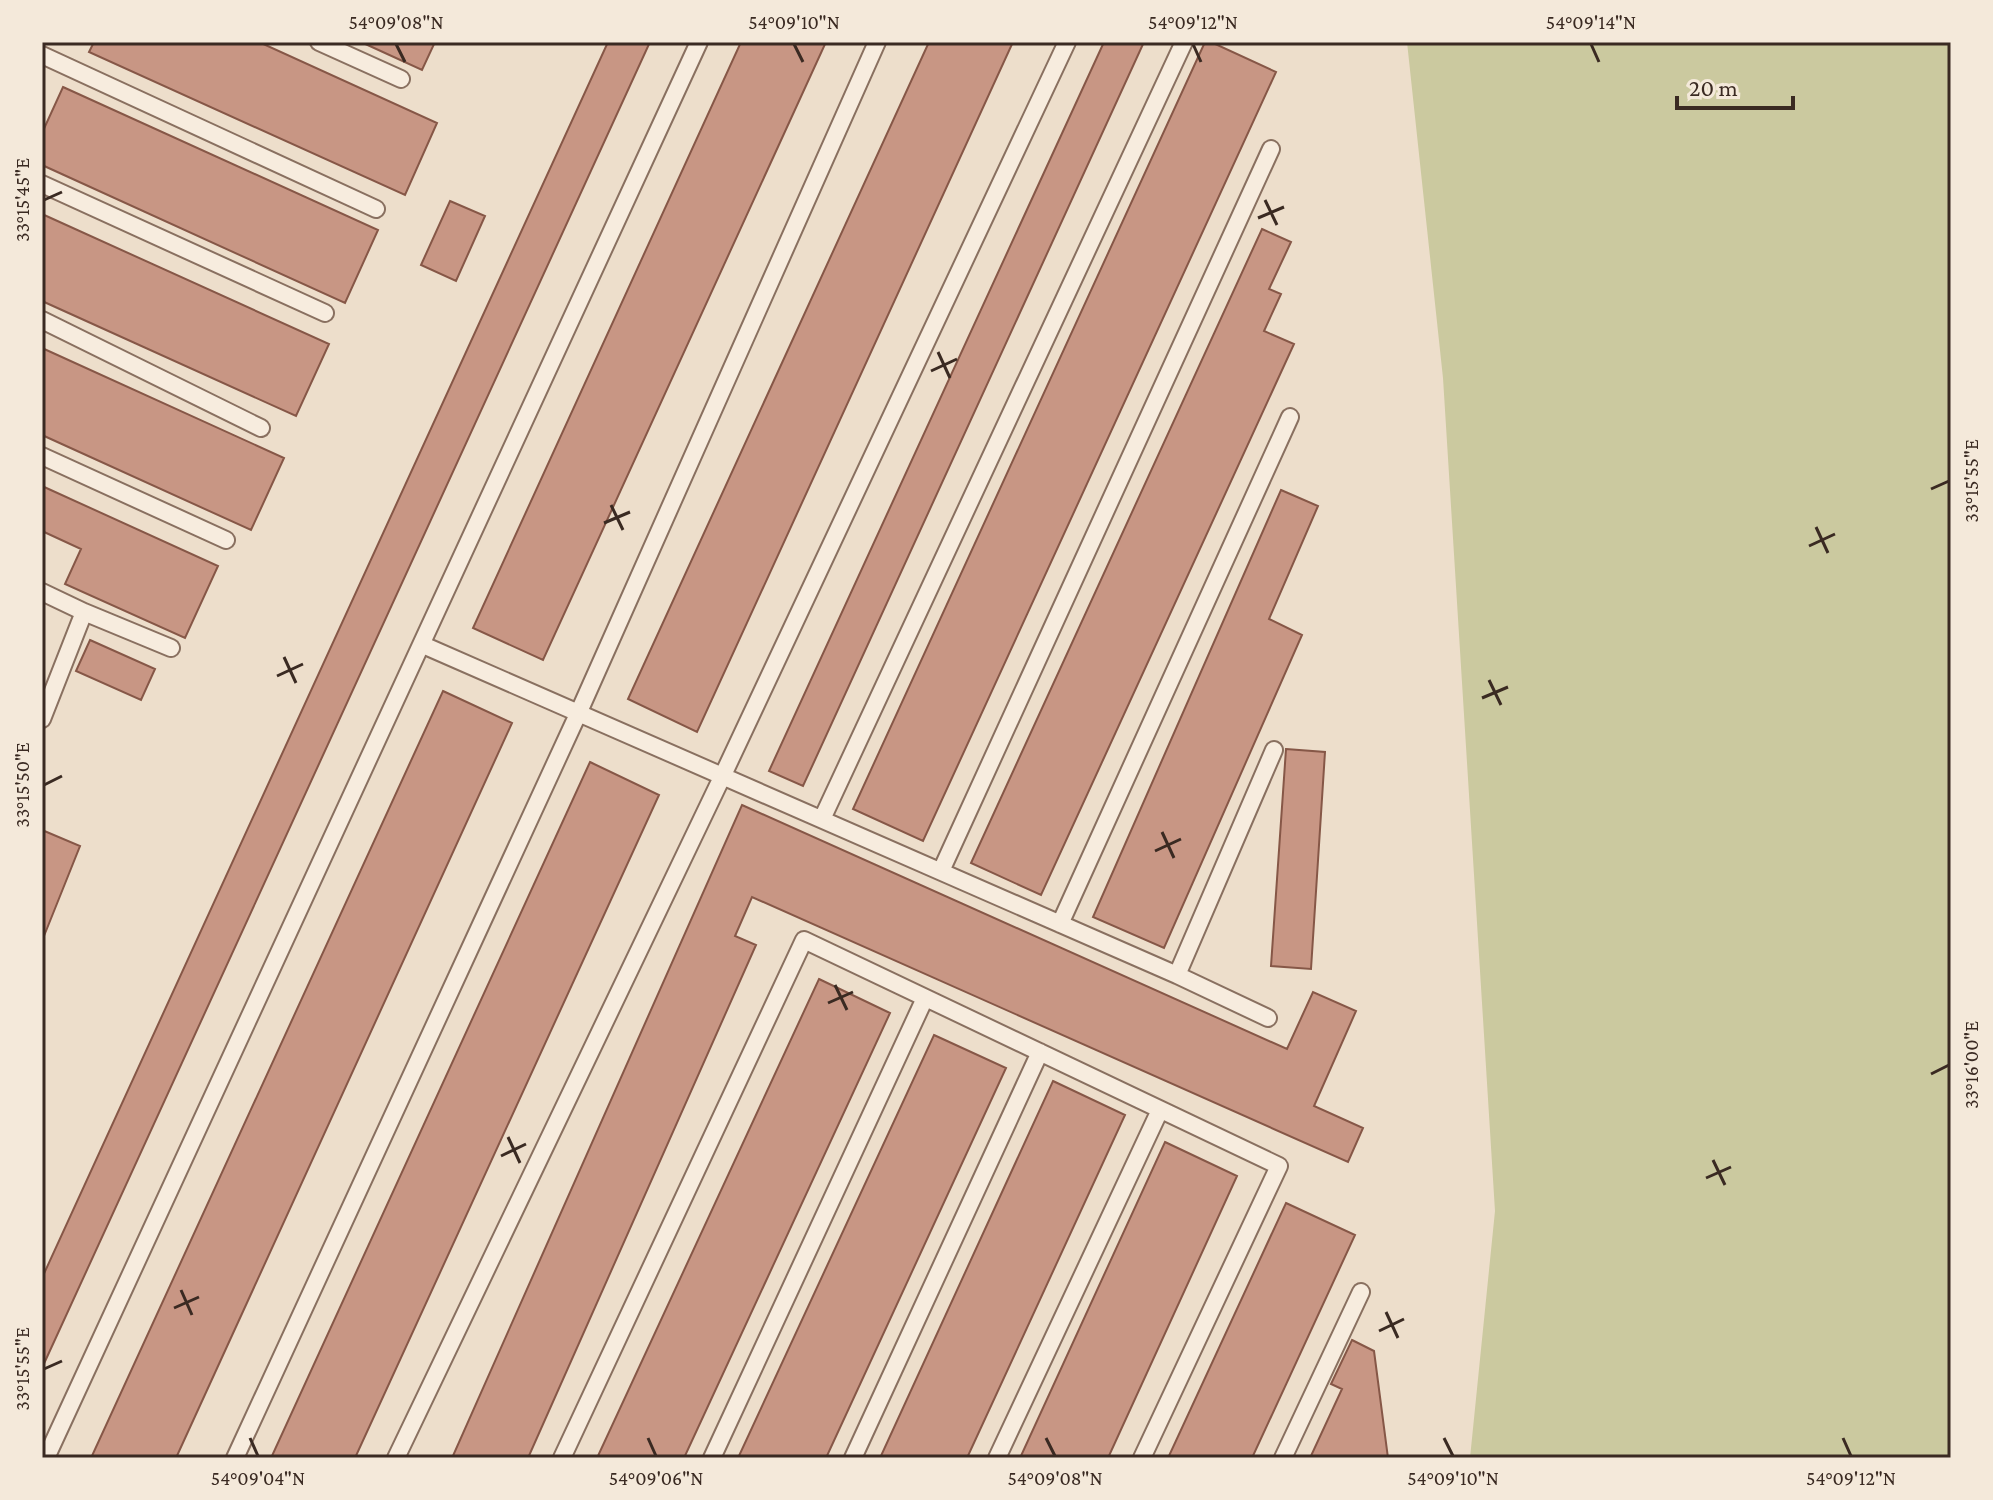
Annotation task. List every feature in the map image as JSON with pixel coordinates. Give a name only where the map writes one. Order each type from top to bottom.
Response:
[{"type":"lane","points":[[49,42],[42,56],[376,209]]},
{"type":"lane","points":[[319,42],[401,79]]},
{"type":"lane","points":[[46,1458],[699,42]]},
{"type":"lane","points":[[235,1458],[578,714],[877,42]]},
{"type":"lane","points":[[396,1458],[723,775],[1067,42]]},
{"type":"lane","points":[[822,819],[1184,42]]},
{"type":"lane","points":[[941,871],[1271,149]]},
{"type":"lane","points":[[42,184],[325,313]]},
{"type":"lane","points":[[42,320],[261,428]]},
{"type":"lane","points":[[1060,924],[1290,417]]},
{"type":"lane","points":[[42,456],[226,540]]},
{"type":"lane","points":[[42,592],[171,648]]},
{"type":"lane","points":[[42,719],[84,612]]},
{"type":"lane","points":[[423,645],[1177,975],[1268,1018]]},
{"type":"lane","points":[[1177,975],[1274,750]]},
{"type":"lane","points":[[562,1458],[804,940],[1279,1166],[1142,1458]]},
{"type":"lane","points":[[712,1458],[925,998]]},
{"type":"lane","points":[[853,1458],[1040,1052]]},
{"type":"lane","points":[[997,1458],[1160,1110]]},
{"type":"lane","points":[[1283,1458],[1361,1292]]},
{"type":"shaded area","points":[[1407,42],[1951,42],[1951,1458],[1470,1458],[1495,1211],[1443,378]]},
{"type":"building","points":[[94,42],[259,42],[437,123],[405,195],[89,52]]},
{"type":"building","points":[[361,42],[435,42],[422,70]]},
{"type":"building","points":[[608,42],[650,42],[42,1368],[42,1278]]},
{"type":"building","points":[[741,42],[826,42],[543,660],[473,628]]},
{"type":"building","points":[[929,42],[1013,42],[697,732],[628,699]]},
{"type":"building","points":[[1104,42],[1144,42],[803,786],[769,771]]},
{"type":"building","points":[[1205,42],[1276,72],[923,841],[853,809]]},
{"type":"building","points":[[63,87],[378,230],[345,303],[42,165],[42,133]]},
{"type":"building","points":[[450,201],[485,216],[456,281],[421,265]]},
{"type":"building","points":[[42,214],[329,344],[296,416],[42,301]]},
{"type":"building","points":[[1262,229],[1291,242],[1269,289],[1281,294],[1264,331],[1294,344],[1041,895],[971,863]]},
{"type":"building","points":[[42,348],[284,458],[251,530],[42,435]]},
{"type":"building","points":[[42,486],[218,566],[185,638],[65,584],[81,549],[42,531]]},
{"type":"building","points":[[1281,490],[1318,506],[1269,619],[1302,635],[1164,948],[1093,917]]},
{"type":"building","points":[[90,640],[155,669],[141,700],[76,671]]},
{"type":"building","points":[[443,691],[512,723],[176,1458],[91,1458]]},
{"type":"building","points":[[1286,749],[1325,752],[1311,969],[1271,966]]},
{"type":"building","points":[[590,762],[659,795],[355,1458],[271,1458]]},
{"type":"building","points":[[742,805],[1287,1049],[1313,992],[1356,1011],[1314,1106],[1363,1128],[1348,1162],[752,897],[735,936],[756,945],[528,1458],[452,1458]]},
{"type":"building","points":[[42,830],[80,846],[42,941]]},
{"type":"building","points":[[819,979],[890,1013],[684,1458],[597,1458]]},
{"type":"building","points":[[934,1035],[1006,1068],[826,1458],[738,1458]]},
{"type":"building","points":[[1053,1081],[1125,1115],[967,1458],[880,1458]]},
{"type":"building","points":[[1165,1142],[1237,1176],[1108,1458],[1020,1458]]},
{"type":"building","points":[[1286,1203],[1355,1235],[1252,1458],[1168,1458]]},
{"type":"building","points":[[1352,1340],[1374,1351],[1388,1458],[1310,1458],[1342,1389],[1331,1384]]}]
